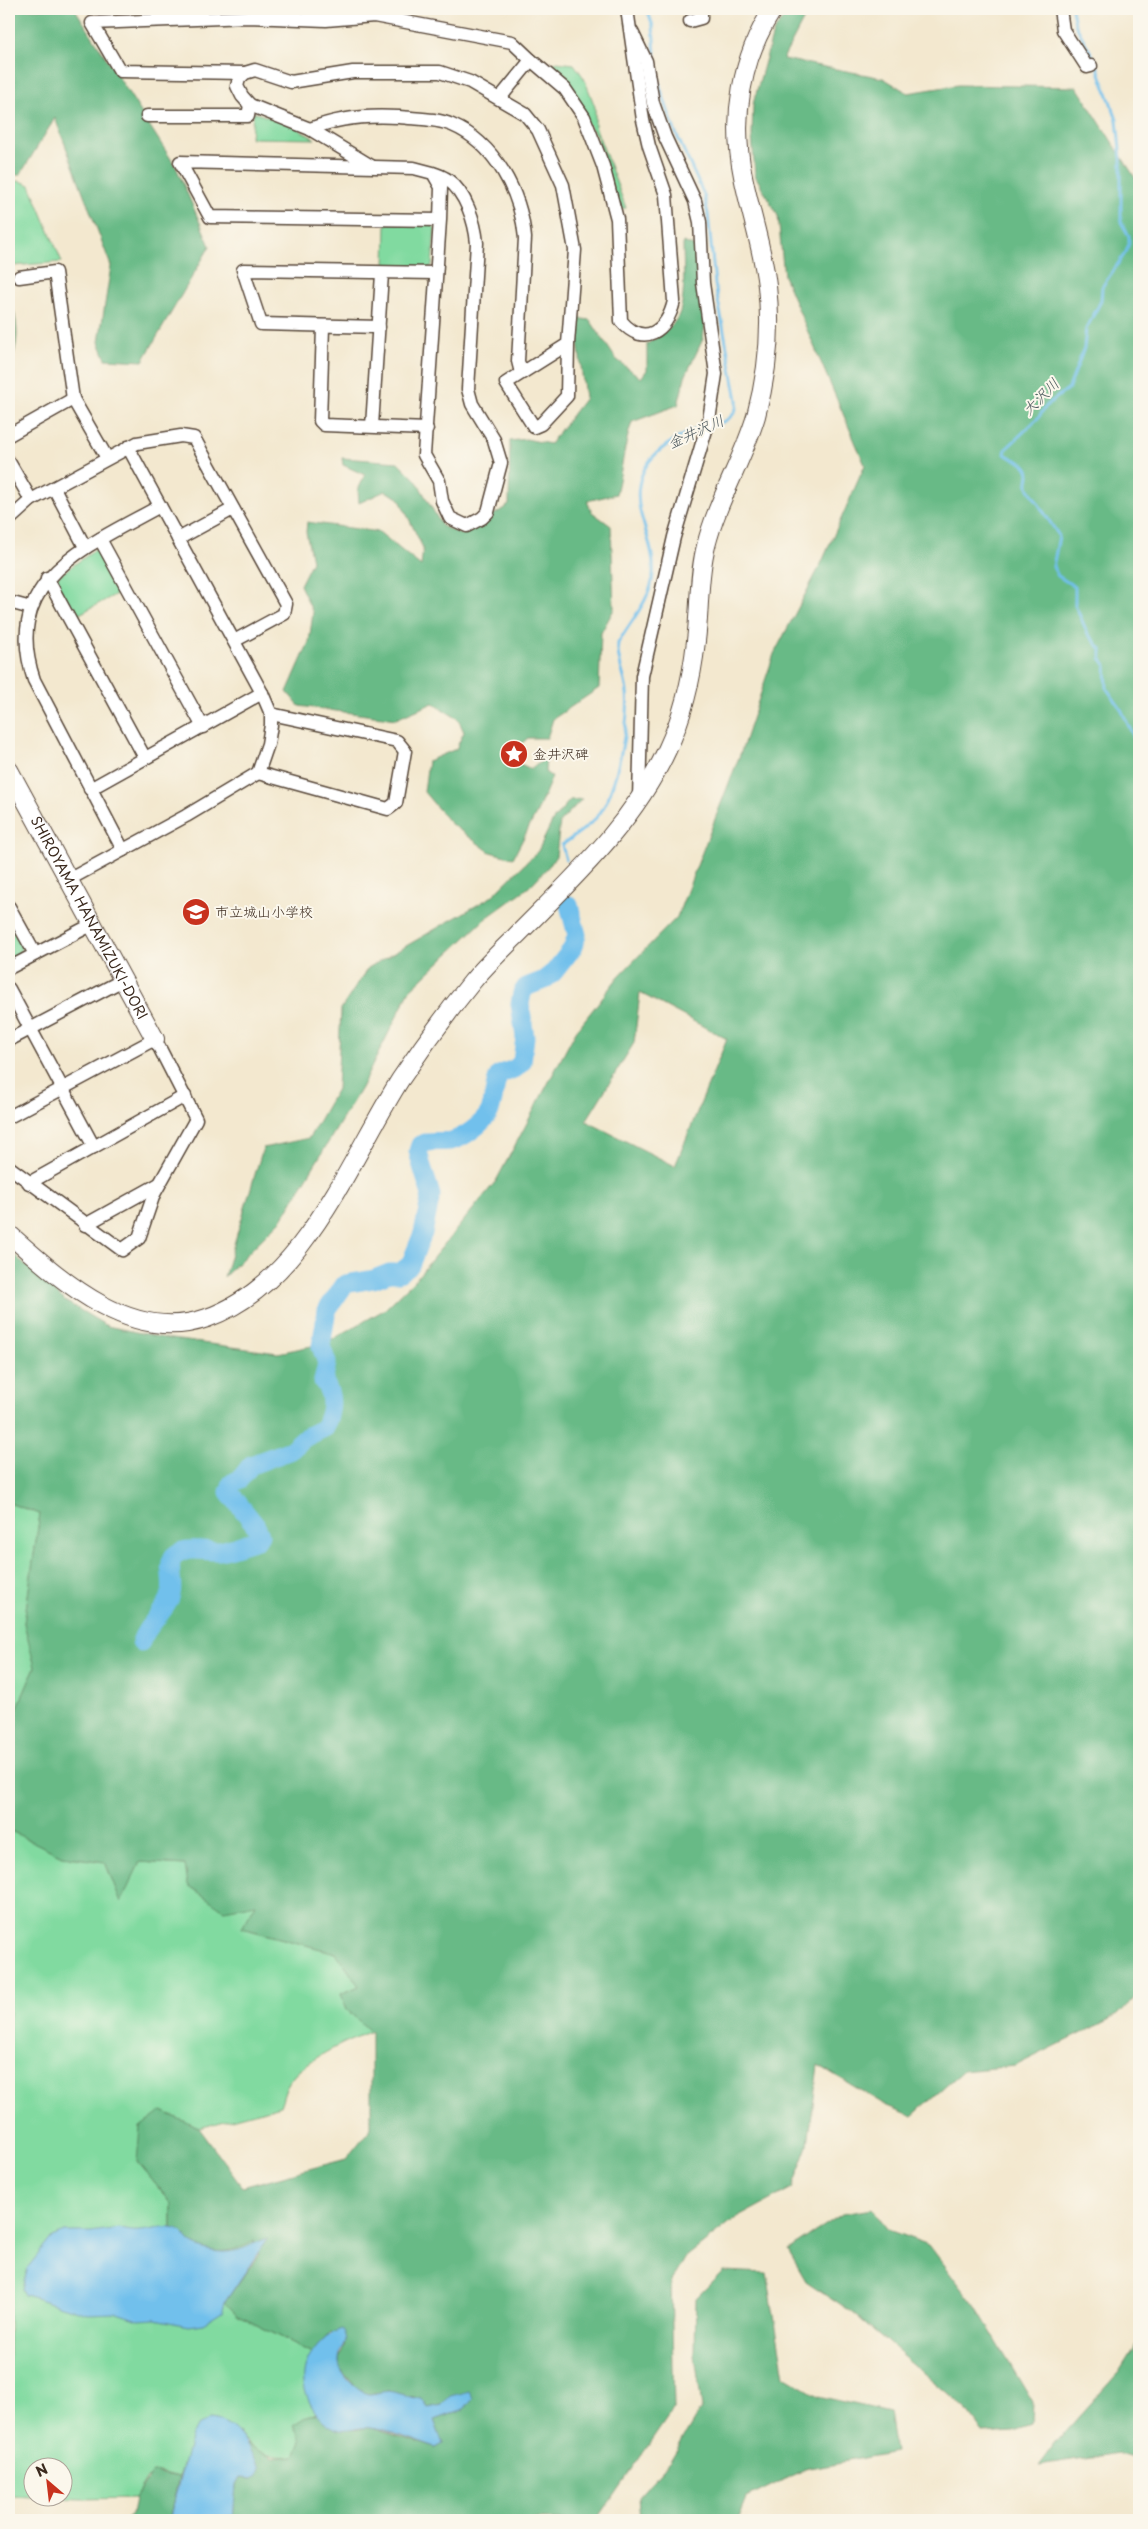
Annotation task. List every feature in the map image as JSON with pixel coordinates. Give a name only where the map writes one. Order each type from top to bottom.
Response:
[{"type":"street","points":[[568,344],[506,383],[534,427],[541,424],[568,396],[568,344],[575,250],[563,186],[538,130],[525,114],[470,82],[440,72],[353,72],[291,82],[255,70],[245,73],[120,71],[92,22],[248,13],[326,20],[374,16],[512,42],[565,89],[584,117],[603,166],[617,219],[621,321],[634,334],[645,336],[663,326],[671,314],[674,301],[666,195],[648,146],[627,9]]},
{"type":"street","points":[[690,21],[701,18],[701,9]]},
{"type":"street","points":[[9,1234],[56,1275],[93,1301],[135,1320],[176,1325],[205,1319],[242,1301],[279,1272],[331,1202],[401,1079],[473,980],[577,874],[639,803],[655,776],[681,717],[696,644],[706,545],[756,414],[766,370],[767,286],[742,171],[738,105],[748,60],[755,40],[773,9]]},
{"type":"street","points":[[1060,9],[1064,30],[1087,67],[1091,66]]},
{"type":"street","points":[[632,32],[646,62],[653,103],[665,137],[695,201],[700,222],[703,284],[716,374],[706,434],[674,537],[642,676],[639,803]]},
{"type":"street","points":[[500,98],[531,60]]},
{"type":"street","points":[[245,73],[239,79],[237,86],[242,96],[250,104],[310,129],[372,166]]},
{"type":"street","points":[[146,116],[248,116],[250,104]]},
{"type":"street","points":[[310,129],[327,122],[355,116],[429,120],[450,124],[475,137],[493,155],[510,186],[523,219],[525,238],[518,360],[521,373]]},
{"type":"street","points":[[433,173],[441,187],[440,220],[424,455],[439,481],[444,510],[450,518],[467,526],[474,524],[488,512],[501,463],[494,440],[472,404],[468,389],[477,243],[475,226],[470,212],[448,180],[433,173],[414,168],[180,162],[210,217],[440,220]]},
{"type":"street","points":[[379,327],[261,324],[243,270],[382,274],[435,273]]},
{"type":"street","points":[[19,277],[55,272],[73,399],[107,458]]},
{"type":"street","points":[[372,426],[382,274]]},
{"type":"street","points":[[323,327],[320,420],[324,425],[427,429]]},
{"type":"street","points":[[9,435],[73,399]]},
{"type":"street","points":[[9,520],[31,500],[137,442],[181,436],[194,438],[286,604],[284,614],[234,641]]},
{"type":"street","points":[[68,880],[186,816],[258,773],[268,744],[271,714],[262,693],[128,447]]},
{"type":"street","points":[[9,462],[31,500]]},
{"type":"street","points":[[54,488],[86,547]]},
{"type":"street","points":[[123,850],[42,696],[30,668],[26,638],[30,608],[48,578],[58,566],[86,547],[160,506]]},
{"type":"street","points":[[178,539],[233,509]]},
{"type":"street","points":[[100,539],[203,727]]},
{"type":"street","points":[[48,578],[145,758]]},
{"type":"street","points":[[9,602],[30,608]]},
{"type":"street","points":[[90,789],[262,693]]},
{"type":"street","points":[[258,773],[388,809],[396,803],[405,752],[397,741],[271,714]]},
{"type":"street","name":"SHIROYAMA HANAMIZUKI-DORI","points":[[9,770],[155,1039]]},
{"type":"street","points":[[9,908],[35,954]]},
{"type":"street","points":[[9,968],[93,924]]},
{"type":"street","points":[[9,1040],[123,980]]},
{"type":"street","points":[[9,989],[94,1147]]},
{"type":"street","points":[[9,1117],[155,1039],[196,1119],[159,1184],[139,1238],[122,1250],[9,1167]]},
{"type":"street","points":[[29,1183],[185,1096]]},
{"type":"street","points":[[85,1224],[159,1184]]},
{"type":"green space","points":[[9,9],[75,9],[176,167],[210,246],[143,361],[106,359],[99,342],[111,266],[55,118],[20,175],[9,175]]},
{"type":"green space","points":[[302,9],[354,9],[354,12],[303,13]]},
{"type":"green space","points":[[789,9],[809,9],[783,59],[883,78],[908,93],[958,85],[1077,87],[1139,184],[1139,1992],[1118,2015],[1015,2066],[963,2071],[912,2116],[887,2106],[818,2065],[808,2145],[792,2188],[733,2220],[686,2257],[671,2283],[674,2408],[597,2520],[233,2520],[236,2485],[240,2478],[253,2479],[259,2468],[246,2444],[274,2458],[295,2456],[301,2440],[293,2425],[307,2416],[318,2413],[324,2421],[355,2430],[368,2427],[436,2448],[443,2444],[434,2420],[464,2409],[450,2396],[442,2405],[428,2408],[422,2399],[388,2391],[367,2394],[358,2390],[339,2367],[339,2359],[346,2345],[331,2332],[313,2353],[237,2315],[225,2302],[259,2254],[254,2241],[240,2248],[225,2251],[201,2248],[190,2242],[180,2231],[172,2228],[172,2204],[137,2162],[140,2127],[162,2111],[199,2128],[242,2187],[346,2159],[371,2128],[371,2032],[347,2010],[341,1994],[359,1986],[336,1953],[242,1928],[256,1904],[224,1910],[188,1885],[185,1865],[140,1862],[121,1902],[105,1862],[62,1856],[9,1830],[9,1728],[35,1667],[24,1623],[40,1514],[9,1503],[9,1250],[65,1301],[107,1326],[164,1338],[278,1353],[326,1343],[384,1310],[415,1280],[496,1181],[576,1031],[619,976],[677,917],[741,752],[774,654],[821,564],[865,465],[784,276],[778,216],[755,175],[752,136],[753,104],[773,33]],"holes":[[[640,993],[727,1039],[675,1166],[586,1121],[634,1043]]]},
{"type":"green space","points":[[556,62],[574,64],[584,78],[595,107],[595,126],[626,208],[619,209],[597,137],[548,68]]},
{"type":"green space","points":[[253,112],[292,125],[315,139],[251,138]]},
{"type":"green space","points":[[20,181],[30,185],[62,262],[12,266],[9,260],[9,182]]},
{"type":"green space","points":[[386,223],[430,223],[435,228],[432,266],[426,270],[385,269]]},
{"type":"green space","points":[[683,242],[701,249],[708,302],[703,339],[685,377],[678,405],[632,422],[616,494],[587,501],[592,512],[611,526],[614,609],[601,633],[599,688],[553,719],[547,738],[528,738],[516,748],[520,764],[531,769],[546,758],[545,772],[552,777],[537,812],[513,858],[490,852],[450,823],[424,792],[428,761],[456,749],[464,732],[458,719],[433,703],[396,719],[299,706],[287,692],[309,642],[313,613],[300,585],[312,561],[306,532],[307,522],[379,532],[421,566],[423,548],[399,498],[385,491],[359,503],[358,490],[365,475],[343,465],[342,458],[398,462],[416,480],[442,526],[462,535],[509,505],[510,441],[526,439],[550,444],[585,398],[575,318],[590,320],[616,359],[641,378],[647,370],[647,344],[671,326],[680,312],[684,286]]},
{"type":"green space","points":[[9,295],[15,315],[17,332],[15,350],[9,369]]},
{"type":"green space","points":[[95,550],[101,551],[122,591],[74,617],[57,584],[58,576]]},
{"type":"green space","points":[[582,799],[560,822],[556,856],[549,866],[529,887],[485,919],[410,990],[361,1088],[282,1219],[224,1277],[263,1148],[309,1138],[337,1089],[341,1009],[368,968],[491,897],[538,851],[553,820],[570,800]]},
{"type":"green space","points":[[9,923],[22,947],[16,958],[9,962]]},
{"type":"green space","points":[[9,1503],[40,1514],[24,1623],[35,1667],[9,1728]]},
{"type":"green space","points":[[9,1830],[62,1856],[105,1862],[121,1901],[140,1862],[185,1865],[257,1903],[242,1928],[336,1953],[359,1986],[341,1994],[347,2010],[371,2031],[325,2053],[303,2067],[285,2089],[280,2106],[199,2128],[162,2111],[137,2162],[172,2204],[172,2228],[254,2241],[237,2315],[313,2353],[306,2368],[305,2383],[313,2406],[318,2413],[307,2416],[299,2434],[301,2440],[296,2456],[278,2456],[263,2453],[249,2445],[238,2432],[185,2459],[179,2477],[160,2472],[147,2478],[135,2498],[80,2499],[72,2499],[72,2456],[22,2456],[22,2497],[9,2496]]},
{"type":"green space","points":[[872,2209],[888,2230],[929,2245],[976,2307],[1033,2403],[1032,2425],[1014,2431],[983,2433],[966,2409],[852,2312],[806,2281],[788,2250],[842,2214]]},
{"type":"green space","points":[[723,2271],[767,2273],[784,2376],[818,2396],[889,2412],[895,2452],[805,2469],[747,2498],[738,2520],[640,2520],[638,2497],[670,2461],[702,2407],[695,2356],[696,2298]]},
{"type":"green space","points":[[1139,2340],[1139,2460],[1119,2454],[1038,2466],[1056,2442],[1119,2372]]},
{"type":"green space","points":[[153,2472],[179,2477],[169,2520],[126,2520],[132,2515],[135,2498]]},
{"type":"water","points":[[119,2228],[140,2231],[172,2228],[182,2233],[190,2242],[198,2247],[222,2252],[239,2250],[268,2238],[225,2302],[222,2312],[203,2324],[188,2326],[155,2319],[138,2320],[117,2313],[87,2314],[25,2295],[22,2289],[28,2267],[52,2237],[64,2232],[91,2232]]},
{"type":"water","points":[[342,2329],[346,2339],[340,2356],[340,2366],[349,2381],[365,2393],[371,2394],[388,2391],[422,2399],[428,2408],[442,2405],[450,2396],[469,2391],[473,2398],[464,2409],[434,2420],[443,2444],[436,2448],[379,2429],[340,2430],[323,2421],[306,2395],[304,2374],[306,2365],[320,2343],[331,2334]]},
{"type":"water","points":[[210,2419],[228,2425],[241,2436],[260,2468],[258,2475],[253,2479],[240,2478],[236,2485],[233,2520],[169,2520],[191,2435],[198,2426]]},
{"type":"waterway","name":"金井沢川","points":[[647,9],[653,26],[656,69],[661,90],[675,131],[704,195],[708,214],[715,284],[737,400],[737,406],[729,418],[721,423],[710,426]]},
{"type":"waterway","name":"大沢川","points":[[1072,9],[1075,24],[1095,60],[1117,120],[1121,159],[1121,222],[1129,236],[1129,244],[1126,252],[1102,287],[1101,301],[1086,329],[1084,348],[1069,388],[1047,405],[1038,418],[1006,449],[1005,454],[1026,466],[1029,474],[1029,489],[1059,536],[1053,567],[1058,576],[1075,587],[1075,605],[1088,634],[1101,649],[1101,659],[1106,666],[1107,689],[1121,709],[1135,740]]},
{"type":"waterway","name":"金井沢川","points":[[566,860],[562,845],[587,826],[600,813],[611,789],[621,754],[626,719],[627,692],[618,655],[618,643],[644,602],[653,575],[651,551],[640,511],[638,495],[640,480],[645,468],[663,448],[702,427]]},
{"type":"waterway","name":"金井沢川","points":[[141,1642],[146,1631],[169,1600],[172,1589],[170,1568],[172,1559],[176,1554],[187,1550],[225,1550],[257,1540],[260,1535],[256,1526],[229,1492],[232,1483],[240,1479],[251,1465],[291,1450],[304,1438],[324,1428],[331,1404],[329,1392],[323,1381],[327,1363],[321,1346],[327,1310],[345,1284],[374,1279],[389,1273],[399,1273],[410,1265],[423,1233],[431,1195],[418,1151],[420,1145],[428,1142],[451,1141],[467,1134],[477,1126],[489,1113],[499,1075],[516,1068],[522,1062],[525,1037],[520,1004],[522,993],[526,987],[544,980],[554,972],[572,949],[577,935],[569,905]]},
{"type":"place","name":"金井沢碑","points":[[514,754]]},
{"type":"place","name":"市立城山小学校","points":[[196,912]]}]
